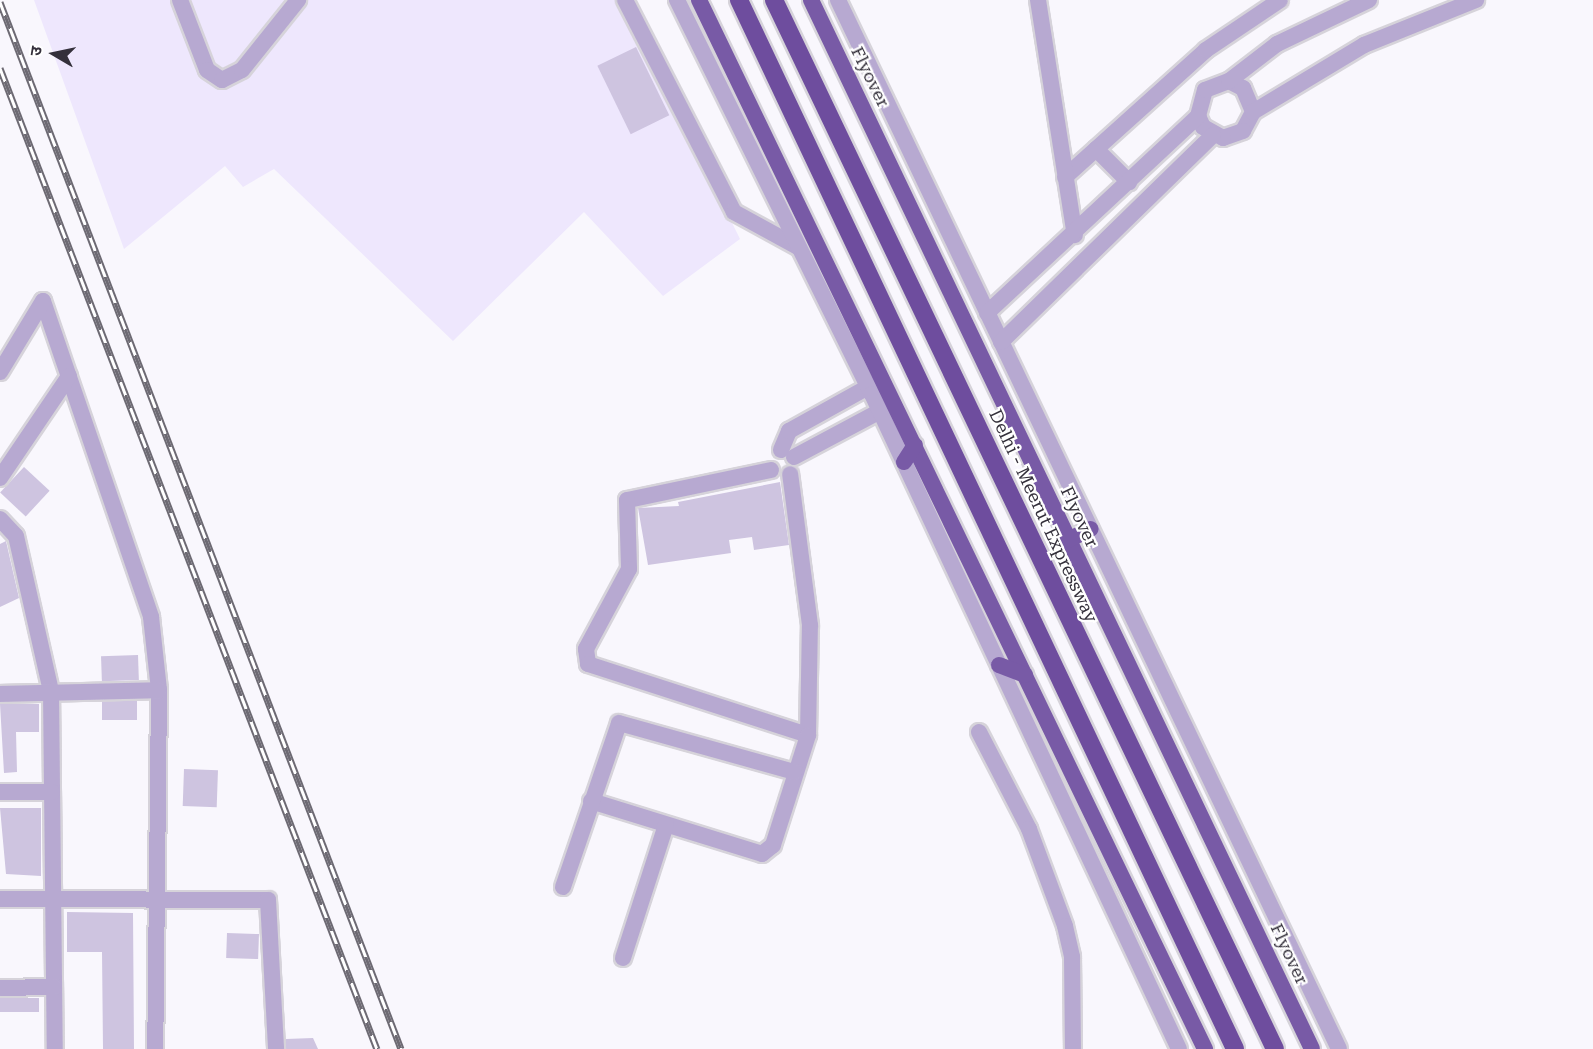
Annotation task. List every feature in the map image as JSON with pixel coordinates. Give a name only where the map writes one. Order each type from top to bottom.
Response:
[{"type":"highway","points":[[699,0],[1205,1049]]},
{"type":"highway","points":[[740,0],[1235,1049]]},
{"type":"highway","name":"Delhi - Meerut Expressway","points":[[774,0],[1275,1049]]},
{"type":"highway","name":"Flyover","points":[[811,0],[1312,1049]]},
{"type":"highway","points":[[904,462],[915,445]]},
{"type":"highway","points":[[1068,540],[1091,528]]},
{"type":"highway","points":[[999,665],[1024,675]]},
{"type":"street","points":[[180,0],[207,70],[222,81],[242,70],[298,0]]},
{"type":"street","points":[[625,0],[734,212],[798,247]]},
{"type":"street","points":[[677,0],[880,411],[1179,1049]]},
{"type":"street","points":[[838,0],[1339,1049]]},
{"type":"street","points":[[1038,0],[1075,235]]},
{"type":"street","points":[[1065,177],[1206,50],[1280,0]]},
{"type":"street","points":[[987,313],[1075,235],[1198,116],[1205,90],[1229,81],[1277,44],[1369,0]]},
{"type":"street","points":[[1000,342],[1212,135],[1234,136],[1253,112],[1364,45],[1476,0]]},
{"type":"street","points":[[1229,81],[1243,88],[1253,112]]},
{"type":"street","points":[[1198,116],[1212,135]]},
{"type":"street","points":[[1096,149],[1129,182]]},
{"type":"street","points":[[0,372],[43,301],[147,593],[159,690],[159,897],[155,1049]]},
{"type":"street","points":[[0,477],[69,376]]},
{"type":"street","points":[[591,801],[762,854],[773,844],[794,772],[808,735],[810,625],[790,474],[789,431],[868,387]]},
{"type":"street","points":[[771,470],[771,455],[788,453],[880,411]]},
{"type":"street","points":[[790,474],[780,477],[771,470],[627,500],[629,569],[584,655],[588,664],[808,735]]},
{"type":"street","points":[[0,519],[16,536],[51,691],[51,897],[55,1049]]},
{"type":"street","points":[[0,694],[159,690]]},
{"type":"street","points":[[563,886],[619,723],[794,772]]},
{"type":"street","points":[[979,732],[1029,829],[1065,926],[1072,957],[1073,1049]]},
{"type":"street","points":[[0,792],[52,792]]},
{"type":"street","points":[[623,958],[666,825]]},
{"type":"street","points":[[0,898],[159,897],[268,900],[276,1049]]},
{"type":"street","points":[[0,988],[54,987]]},
{"type":"shaded area","points":[[34,0],[622,0],[740,239],[663,296],[584,212],[453,341],[274,169],[243,187],[225,166],[124,249]]},
{"type":"building","points":[[636,47],[669,115],[631,134],[597,66]]},
{"type":"building","points":[[24,467],[50,491],[26,516],[0,493]]},
{"type":"building","points":[[780,482],[789,545],[754,550],[752,537],[729,540],[731,553],[648,565],[638,508],[679,506],[678,502]]},
{"type":"building","points":[[6,541],[19,598],[0,607],[0,544]]},
{"type":"building","points":[[138,655],[139,680],[102,681],[101,656]]},
{"type":"building","points":[[102,701],[137,701],[137,720],[102,720]]},
{"type":"building","points":[[0,704],[39,704],[39,732],[16,732],[17,772],[4,773]]},
{"type":"building","points":[[184,769],[218,770],[217,807],[183,806]]},
{"type":"building","points":[[0,808],[41,808],[41,876],[6,874]]},
{"type":"building","points":[[67,912],[133,913],[134,1049],[103,1049],[102,952],[67,952]]},
{"type":"building","points":[[227,933],[259,934],[258,959],[226,958]]},
{"type":"building","points":[[0,998],[39,998],[39,1012],[0,1012]]},
{"type":"building","points":[[313,1038],[318,1049],[286,1049],[286,1039]]},
{"type":"railway","points":[[0,2],[401,1049]]},
{"type":"railway","points":[[0,68],[377,1049]]}]
